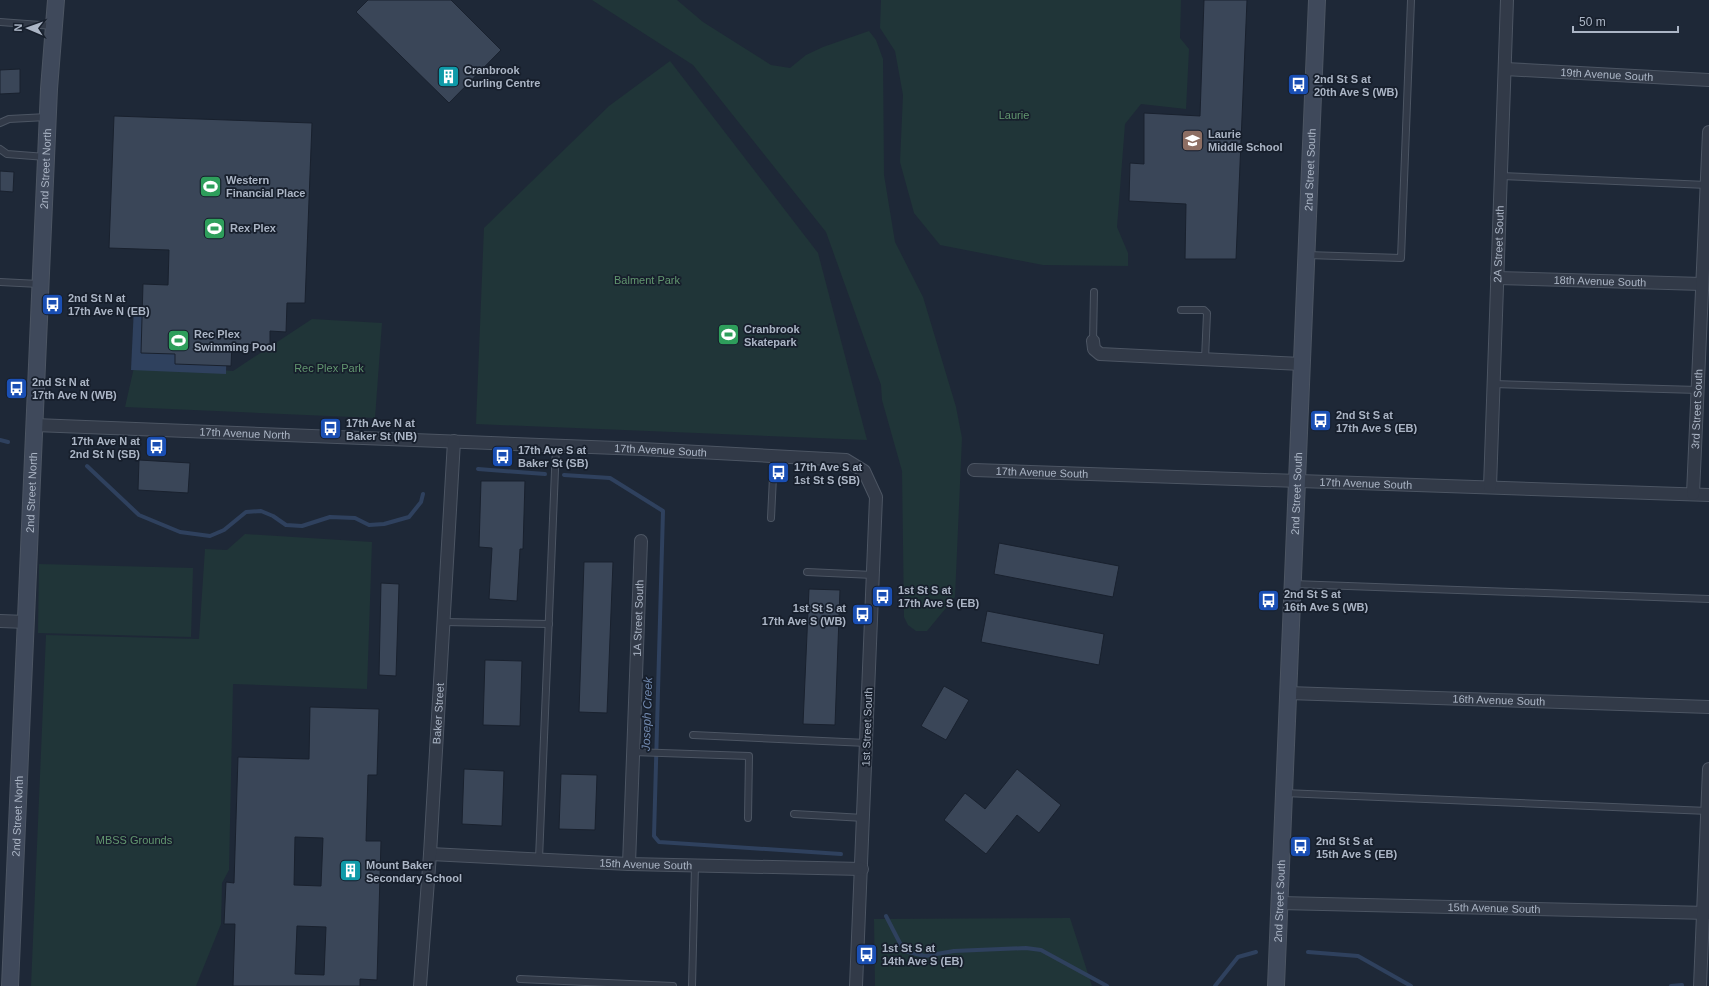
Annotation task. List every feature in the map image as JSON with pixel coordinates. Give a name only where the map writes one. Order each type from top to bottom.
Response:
[{"type":"street","name":"2nd Street North","points":[[10,986],[46,157],[56,0]]},
{"type":"street","name":"2nd Street South","points":[[1276,986],[1317,0]]},
{"type":"street","name":"2A Street South","points":[[1490,487],[1507,0]]},
{"type":"street","name":"19th Avenue South","points":[[1505,69],[1709,80]]},
{"type":"street","name":"3rd Street South","points":[[1693,494],[1698,390],[1705,325],[1702,284],[1707,234],[1709,132]]},
{"type":"street","name":"18th Avenue South","points":[[1497,278],[1702,284]]},
{"type":"street","points":[[1093,342],[1094,349],[1100,354],[1302,364]]},
{"type":"street","name":"17th Avenue North","points":[[35,425],[454,442]]},
{"type":"street","name":"17th Avenue South","points":[[454,442],[846,460],[864,471]]},
{"type":"street","name":"Baker Street","points":[[420,986],[430,854],[454,442]]},
{"type":"street","name":"17th Avenue South","points":[[974,470],[1709,495]]},
{"type":"street","name":"1st Street South","points":[[856,986],[862,869],[876,497],[864,471]]},
{"type":"street","name":"1A Street South","points":[[629,864],[641,541]]},
{"type":"street","points":[[0,621],[27,622]]},
{"type":"street","name":"16th Avenue South","points":[[1288,693],[1709,707]]},
{"type":"street","points":[[1700,986],[1706,913],[1709,769]]},
{"type":"street","name":"15th Avenue South","points":[[430,854],[629,864],[862,869]]},
{"type":"street","name":"15th Avenue South","points":[[1280,903],[1706,913]]},
{"type":"lane","points":[[1307,255],[1401,258],[1411,0]]},
{"type":"lane","points":[[0,22],[54,26]]},
{"type":"lane","points":[[0,123],[9,118],[48,118]]},
{"type":"lane","points":[[0,149],[7,154],[46,157]]},
{"type":"lane","points":[[1501,176],[1707,185]]},
{"type":"lane","points":[[0,282],[41,284]]},
{"type":"lane","points":[[1093,342],[1094,292]]},
{"type":"lane","points":[[1181,310],[1204,310],[1207,313],[1205,359]]},
{"type":"lane","points":[[1493,384],[1698,390]]},
{"type":"lane","points":[[539,859],[556,446]]},
{"type":"lane","points":[[771,518],[774,456]]},
{"type":"lane","points":[[807,572],[873,575]]},
{"type":"lane","points":[[1293,584],[1709,599]]},
{"type":"lane","points":[[444,622],[549,624]]},
{"type":"lane","points":[[692,735],[867,743]]},
{"type":"lane","points":[[633,752],[749,756],[748,818]]},
{"type":"lane","points":[[1284,793],[1708,811]]},
{"type":"lane","points":[[794,814],[864,818]]},
{"type":"lane","points":[[692,986],[695,865]]},
{"type":"lane","points":[[520,979],[673,986]]},
{"type":"green space","points":[[592,0],[677,0],[703,22],[771,65],[790,68],[806,55],[823,47],[869,31],[876,40],[883,59],[884,175],[895,242],[923,297],[956,407],[962,438],[955,597],[927,631],[916,631],[908,625],[904,617],[902,471],[882,400],[881,385],[826,232],[693,65]]},
{"type":"green space","name":"Laurie","points":[[881,0],[1181,0],[1180,38],[1189,49],[1186,109],[1141,104],[1125,124],[1117,227],[1128,253],[1128,266],[1043,265],[940,245],[914,213],[900,162],[903,95],[895,51],[880,28]]},
{"type":"green space","name":"Balment Park","points":[[670,61],[818,253],[867,440],[476,424],[484,228],[609,106]]},
{"type":"green space","name":"Rec Plex Park","points":[[312,319],[382,323],[375,418],[125,407],[135,363],[233,371]]},
{"type":"green space","name":"MBSS Grounds","points":[[245,534],[372,542],[367,689],[233,684],[229,870],[222,883],[221,924],[196,986],[31,986],[46,635],[199,639],[205,549],[227,550]]},
{"type":"green space","points":[[39,564],[193,568],[191,637],[38,633]]},
{"type":"green space","points":[[1070,918],[1092,986],[875,986],[874,919]]},
{"type":"water","name":"Rec Plex Swimming Pool","points":[[134,307],[227,310],[226,374],[131,370]]},
{"type":"building","name":"Cranbrook Curling Centre","points":[[368,0],[451,0],[501,50],[449,103],[356,12]]},
{"type":"building","name":"Laurie Middle School","points":[[1204,0],[1247,0],[1236,259],[1185,259],[1186,204],[1129,201],[1130,163],[1144,164],[1144,113],[1200,116]]},
{"type":"building","points":[[20,69],[20,93],[0,94],[0,70]]},
{"type":"building","name":"Western Financial Place","points":[[114,116],[312,123],[305,303],[287,303],[286,332],[270,331],[270,345],[232,344],[231,366],[175,364],[175,354],[141,353],[143,284],[168,285],[169,250],[109,248]]},
{"type":"building","points":[[0,171],[14,172],[13,192],[0,191]]},
{"type":"building","points":[[139,460],[190,463],[188,493],[138,490]]},
{"type":"building","points":[[481,481],[525,481],[523,549],[520,549],[517,601],[489,599],[492,548],[479,547]]},
{"type":"building","points":[[999,543],[1119,566],[1113,597],[994,574]]},
{"type":"building","points":[[584,562],[613,562],[607,713],[579,712]]},
{"type":"building","points":[[381,583],[399,584],[396,676],[379,675]]},
{"type":"building","points":[[809,589],[840,590],[835,725],[803,724]]},
{"type":"building","points":[[987,611],[1104,634],[1099,665],[981,642]]},
{"type":"building","points":[[485,660],[522,661],[520,726],[483,725]]},
{"type":"building","points":[[944,686],[969,700],[946,740],[921,726]]},
{"type":"building","name":"Mount Baker Secondary School","points":[[310,707],[379,709],[377,775],[368,775],[366,841],[381,841],[377,980],[360,979],[360,986],[233,986],[235,924],[224,924],[226,882],[234,883],[238,757],[309,759]],"holes":[[[295,837],[323,838],[321,886],[294,885]],[[297,926],[326,927],[324,975],[295,974]]]},
{"type":"building","points":[[464,769],[504,771],[502,826],[462,824]]},
{"type":"building","points":[[1017,769],[1061,805],[1039,833],[1017,815],[986,854],[944,820],[965,793],[985,809]]},
{"type":"building","points":[[561,774],[597,775],[595,830],[559,829]]},
{"type":"waterway","name":"Joseph Creek","points":[[0,440],[8,442]]},
{"type":"waterway","name":"Joseph Creek","points":[[87,466],[139,515],[180,532],[210,536],[224,530],[246,512],[261,511],[273,516],[286,525],[302,526],[330,517],[355,518],[369,525],[384,524],[409,517],[421,502],[423,494]]},
{"type":"waterway","name":"Joseph Creek","points":[[478,469],[545,474]]},
{"type":"waterway","name":"Joseph Creek","points":[[564,475],[610,478],[663,511],[654,836],[659,842],[841,854]]},
{"type":"waterway","name":"Joseph Creek","points":[[886,916],[904,951],[925,956],[954,951],[1026,948],[1041,950],[1107,986]]},
{"type":"waterway","name":"Joseph Creek","points":[[1215,986],[1238,957],[1256,952]]},
{"type":"waterway","name":"Joseph Creek","points":[[1308,952],[1358,956],[1411,986]]},
{"type":"waterway","name":"Joseph Creek","points":[[1671,986],[1682,985]]},
{"type":"place","name":"Cranbrook Curling Centre","points":[[448,76]]},
{"type":"place","name":"2nd St S at 20th Ave S (WB)","points":[[1298,85]]},
{"type":"place","name":"Laurie Middle School","points":[[1193,140]]},
{"type":"place","name":"Western Financial Place","points":[[211,186]]},
{"type":"place","name":"Rex Plex","points":[[214,228]]},
{"type":"place","name":"2nd St N at 17th Ave N (EB)","points":[[53,304]]},
{"type":"place","name":"Cranbrook Skatepark","points":[[728,335]]},
{"type":"place","name":"Rec Plex Swimming Pool","points":[[179,340]]},
{"type":"place","name":"2nd St N at 17th Ave N (WB)","points":[[17,388]]},
{"type":"place","name":"2nd St S at 17th Ave S (EB)","points":[[1321,421]]},
{"type":"place","name":"17th Ave N at Baker St (NB)","points":[[330,429]]},
{"type":"place","name":"17th Ave N at 2nd St N (SB)","points":[[156,447]]},
{"type":"place","name":"17th Ave S at Baker St (SB)","points":[[503,456]]},
{"type":"place","name":"17th Ave S at 1st St S (SB)","points":[[779,473]]},
{"type":"place","name":"1st St S at 17th Ave S (EB)","points":[[883,596]]},
{"type":"place","name":"2nd St S at 16th Ave S (WB)","points":[[1268,600]]},
{"type":"place","name":"1st St S at 17th Ave S (WB)","points":[[862,614]]},
{"type":"place","name":"2nd St S at 15th Ave S (EB)","points":[[1300,847]]},
{"type":"place","name":"Mount Baker Secondary School","points":[[351,871]]},
{"type":"place","name":"1st St S at 14th Ave S (EB)","points":[[867,954]]}]
